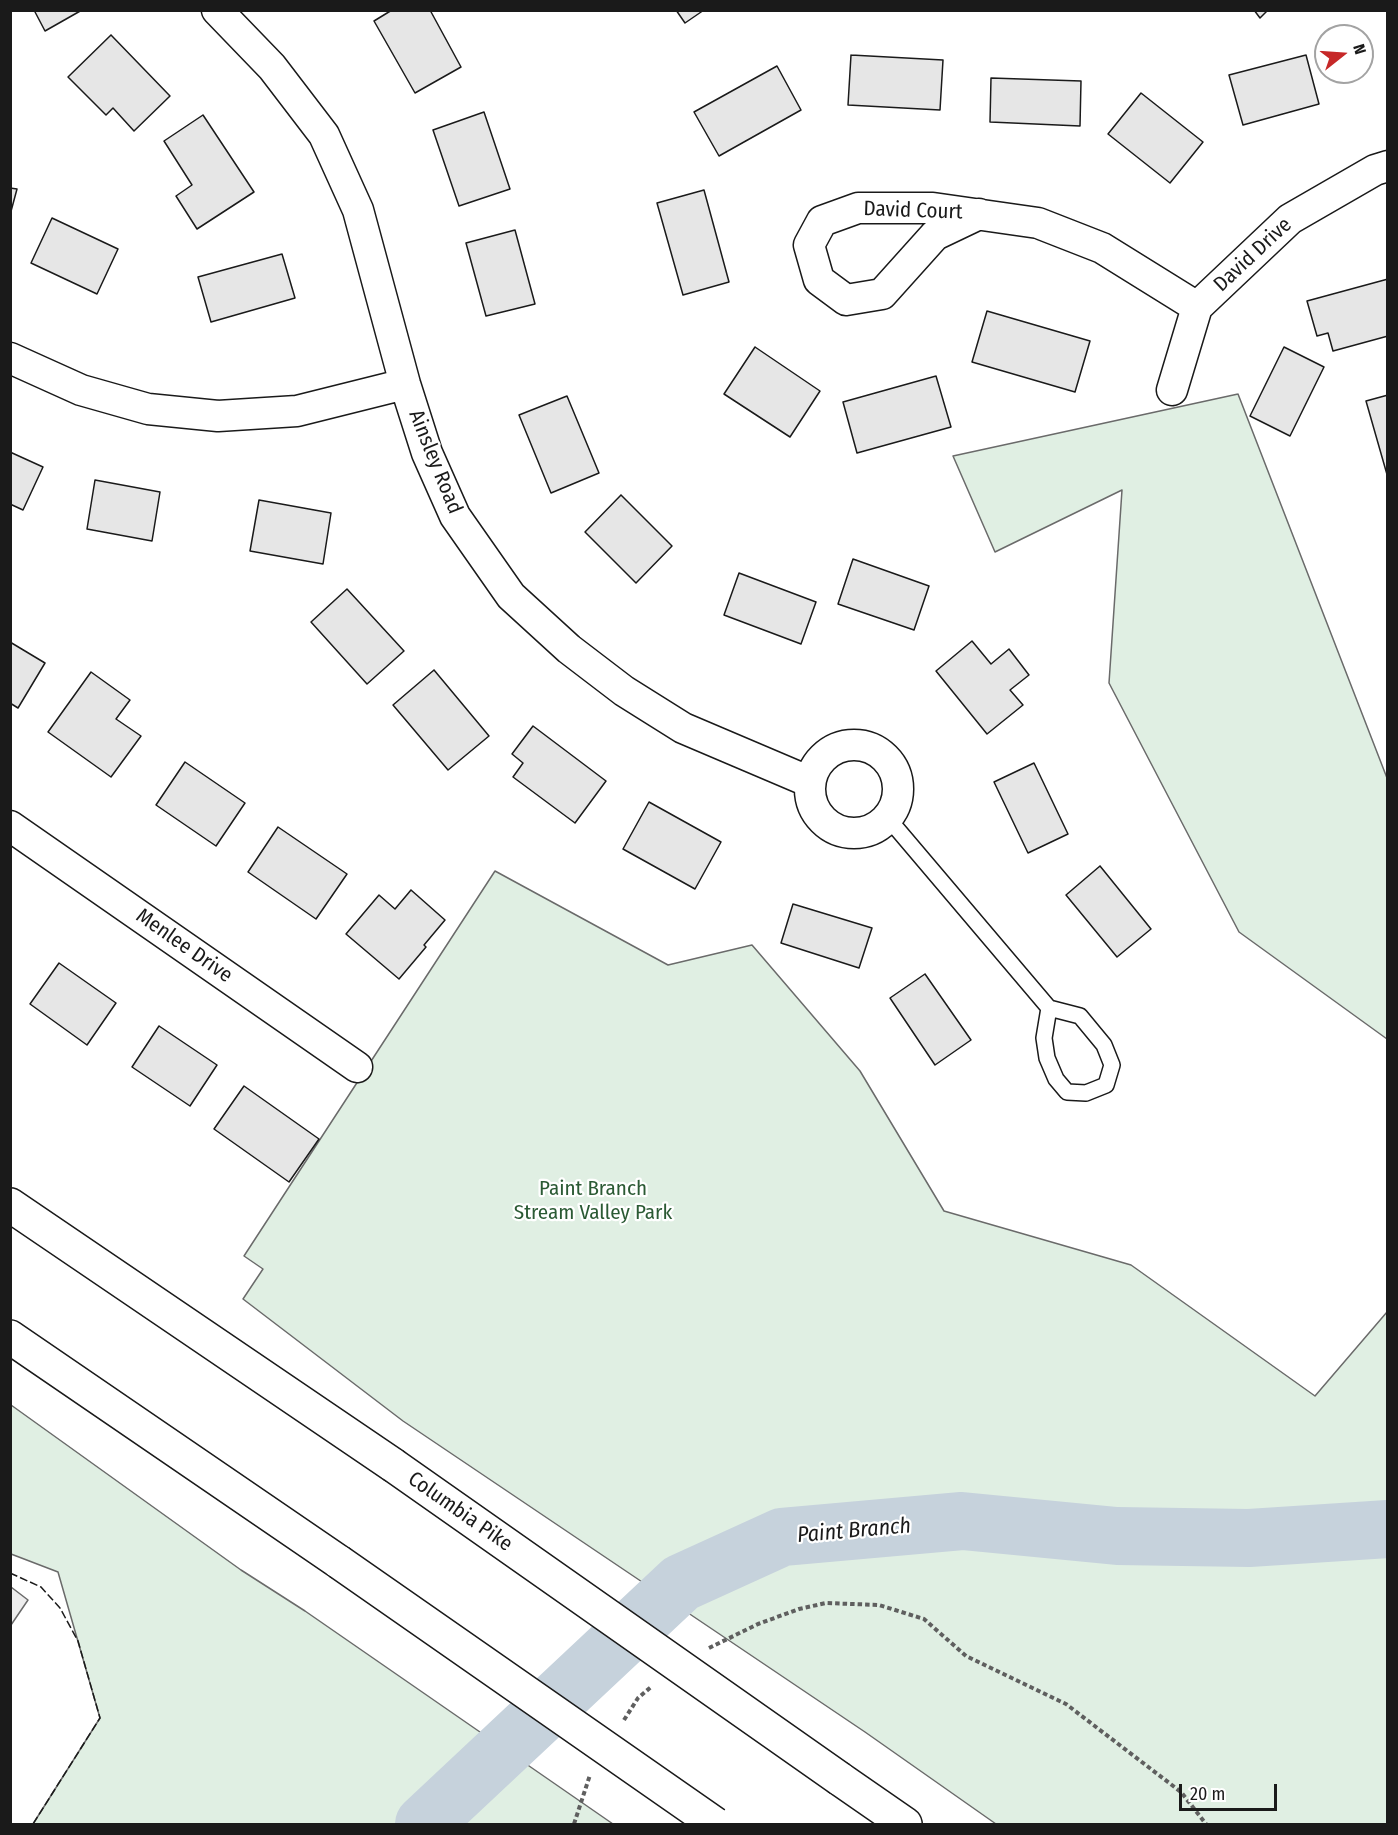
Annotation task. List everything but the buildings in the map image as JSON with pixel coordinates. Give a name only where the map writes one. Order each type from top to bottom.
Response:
[{"type":"highway","name":"Columbia Pike","points":[[10,1205],[198,1335],[393,1465],[905,1824]]},
{"type":"highway","points":[[10,1337],[339,1562],[715,1824]]},
{"type":"street","name":"Ainsley Road","points":[[217,10],[272,68],[324,135],[358,210],[405,384],[427,453],[455,516],[511,596],[569,649],[624,691],[683,728],[810,782]]},
{"type":"street","name":"David Drive","points":[[1172,390],[1197,307],[1290,219],[1376,170],[1388,166]]},
{"type":"street","name":"David Court","points":[[979,214],[935,235],[882,294],[846,300],[819,280],[808,245],[822,221],[858,208],[933,208],[979,214],[1038,223],[1102,248],[1197,307]]},
{"type":"street","points":[[10,358],[81,390],[148,409],[218,416],[297,411],[405,384]]},
{"type":"street","points":[[848,745],[862,745],[875,750],[887,759],[898,785],[897,799],[887,818],[868,831],[853,834],[838,831],[825,823],[815,811],[810,797],[810,782],[814,768],[834,749],[848,745]]},
{"type":"street","name":"Menlee Drive","points":[[10,826],[357,1067]]},
{"type":"lane","points":[[887,818],[1049,1008],[1080,1016],[1104,1045],[1112,1065],[1106,1085],[1086,1093],[1067,1092],[1056,1079],[1047,1058],[1044,1038],[1049,1008]]},
{"type":"path","points":[[705,1650],[758,1624],[799,1609],[826,1604],[879,1605],[924,1619],[966,1656],[1066,1704],[1181,1792],[1206,1824]]},
{"type":"path","points":[[621,1725],[638,1698],[658,1680]]},
{"type":"path","points":[[574,1824],[592,1770]]},
{"type":"green space","points":[[1238,394],[1387,778],[1387,1039],[1239,932],[1109,683],[1122,490],[995,552],[953,456]]},
{"type":"green space","name":"Paint Branch Stream Valley Park","points":[[495,871],[668,965],[752,945],[860,1071],[944,1211],[1131,1265],[1315,1396],[1387,1312],[1387,1824],[996,1824],[865,1732],[403,1421],[243,1299],[263,1269],[244,1256]]},
{"type":"green space","points":[[11,1405],[241,1570],[305,1611],[613,1824],[33,1824],[100,1718],[58,1572],[11,1554]]},
{"type":"shaded area","points":[[11,1587],[28,1600],[11,1625]]},
{"type":"waterway","name":"Paint Branch","points":[[424,1824],[681,1583],[782,1537],[962,1521],[1117,1536],[1249,1538],[1388,1529]]},
{"type":"fence","points":[[10,1573],[41,1587],[60,1608],[78,1641],[100,1718],[33,1824]]}]
